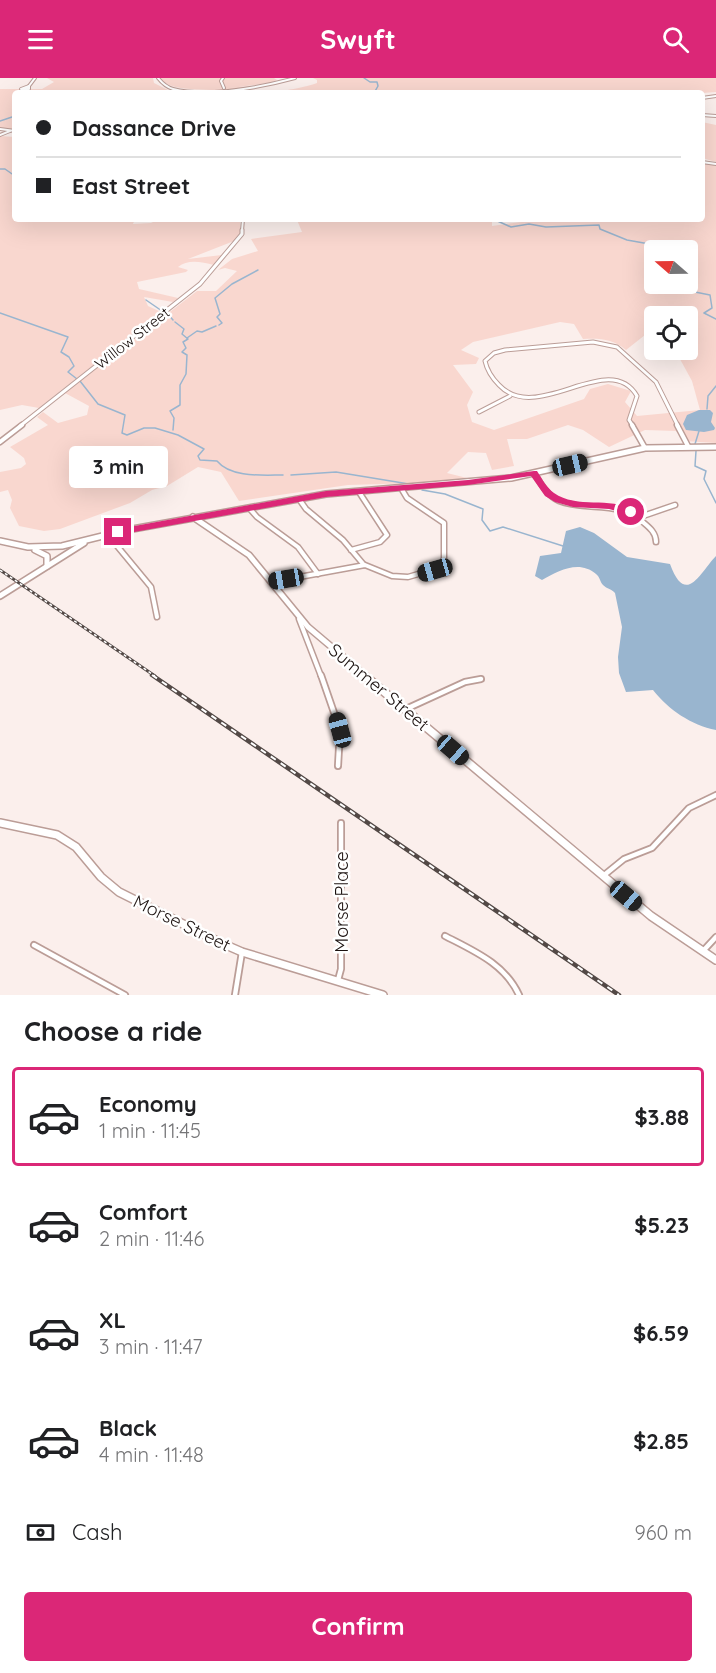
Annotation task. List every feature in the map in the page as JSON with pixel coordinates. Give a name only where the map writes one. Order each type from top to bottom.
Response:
[{"type":"main road","points":[[193,518],[358,491],[492,480],[645,448],[716,447]]},
{"type":"main road","name":"Summer Street","points":[[193,518],[238,546],[261,567],[298,616],[602,876],[664,927],[716,960]]},
{"type":"main road","points":[[28,547],[56,547],[91,540]]},
{"type":"main road","points":[[0,596],[91,540]]},
{"type":"main road","points":[[0,541],[44,553],[48,561],[46,566]]},
{"type":"street","points":[[29,86],[35,78]]},
{"type":"street","points":[[158,78],[164,85],[180,90],[224,88],[295,78]]},
{"type":"street","points":[[223,78],[221,82],[224,88]]},
{"type":"street","points":[[0,129],[10,130]]},
{"type":"street","points":[[0,135],[10,130]]},
{"type":"street","name":"Willow Street","points":[[0,442],[200,284],[242,234],[243,222]]},
{"type":"street","points":[[645,448],[628,420],[637,394],[620,382],[607,379],[590,380],[538,399],[510,396],[498,387],[486,365],[487,357],[494,352],[590,342],[613,345],[624,352],[656,382],[688,446]]},
{"type":"street","points":[[479,412],[510,396]]},
{"type":"street","points":[[534,473],[548,494],[558,500],[573,504],[622,509],[640,517],[656,535],[656,542]]},
{"type":"street","points":[[298,499],[306,509],[336,533],[365,565],[392,576],[408,577],[439,568],[444,559],[444,523],[407,498],[401,488]]},
{"type":"street","points":[[351,550],[381,542],[387,535],[358,491]]},
{"type":"street","points":[[640,517],[675,505]]},
{"type":"street","points":[[249,508],[257,517],[298,547],[318,574]]},
{"type":"street","points":[[91,540],[193,518]]},
{"type":"street","points":[[107,535],[151,587],[157,617]]},
{"type":"street","points":[[272,582],[365,565]]},
{"type":"street","points":[[439,568],[446,573]]},
{"type":"street","points":[[298,616],[334,708],[340,730],[339,766]]},
{"type":"street","points":[[406,710],[458,685],[481,679]]},
{"type":"street","points":[[602,876],[624,859],[652,848],[689,808],[716,795]]},
{"type":"street","name":"Morse Street","points":[[0,823],[57,835],[76,846],[101,877],[119,892],[135,902],[242,952],[383,995]]},
{"type":"street","name":"Morse Place","points":[[338,980],[341,969],[341,823]]},
{"type":"street","points":[[445,936],[501,969],[511,979],[519,995]]},
{"type":"street","points":[[702,952],[716,938]]},
{"type":"street","points":[[34,945],[125,995]]},
{"type":"street","points":[[235,995],[242,952]]},
{"type":"shaded area","points":[[47,78],[153,78],[154,83],[168,90],[12,90],[12,131],[0,129],[0,89],[42,89],[54,82]]},
{"type":"shaded area","points":[[160,78],[274,78],[277,80],[245,86],[195,89],[180,88]]},
{"type":"shaded area","points":[[313,78],[716,78],[716,92],[705,93],[705,90],[285,90],[317,83],[317,80]]},
{"type":"shaded area","points":[[250,86],[248,89],[251,90],[198,90]]},
{"type":"shaded area","points":[[705,123],[716,125],[716,162],[705,159]]},
{"type":"shaded area","points":[[0,136],[12,137],[12,222],[134,222],[133,224],[240,222],[240,233],[234,241],[188,259],[222,255],[214,265],[190,262],[178,267],[188,270],[186,272],[137,282],[139,289],[178,298],[173,302],[144,297],[148,306],[161,312],[39,408],[22,405],[0,410]]},
{"type":"shaded area","points":[[705,163],[716,164],[716,443],[684,441],[676,431],[645,430],[609,447],[583,430],[568,425],[527,439],[507,439],[514,466],[492,470],[486,453],[468,452],[447,473],[467,478],[452,482],[348,485],[239,501],[221,472],[198,467],[167,486],[152,490],[130,503],[60,529],[44,531],[19,526],[10,508],[12,500],[8,490],[0,492],[0,472],[21,468],[26,464],[24,458],[10,447],[48,425],[37,417],[43,412],[58,423],[87,415],[89,406],[65,393],[197,291],[216,291],[237,271],[225,268],[218,270],[232,259],[258,251],[251,239],[302,232],[298,222],[492,222],[492,226],[522,222],[705,222]],"holes":[[[644,306],[698,306],[698,360],[680,360],[692,381],[700,410],[637,416],[625,402],[631,391],[608,384],[590,389],[584,399],[494,430],[472,422],[467,405],[473,392],[453,365],[476,364],[479,358],[461,350],[473,342],[560,322],[574,324],[583,339],[606,340],[626,350],[644,336]]]},
{"type":"water","points":[[699,410],[710,410],[713,413],[711,422],[714,430],[704,432],[686,430],[683,424],[687,415]]},
{"type":"water","points":[[580,527],[594,533],[627,557],[670,564],[676,577],[688,585],[699,577],[716,556],[716,730],[681,716],[653,690],[626,692],[619,673],[618,657],[622,627],[615,593],[603,585],[596,574],[583,567],[576,567],[562,570],[542,580],[535,576],[540,556],[561,553],[566,531]]},
{"type":"waterway","points":[[364,78],[370,82],[377,82],[376,90]]},
{"type":"waterway","points":[[0,121],[12,117]]},
{"type":"waterway","points":[[0,169],[5,169],[12,174]]},
{"type":"waterway","points":[[500,222],[511,227],[529,224],[546,227],[599,225],[600,229],[627,240],[644,243]]},
{"type":"waterway","points":[[219,325],[222,323],[217,317],[220,314],[215,298],[232,284],[258,270]]},
{"type":"waterway","points":[[698,293],[710,295],[712,308],[704,313],[716,319]]},
{"type":"waterway","points":[[146,300],[162,311]]},
{"type":"waterway","points":[[0,313],[68,337],[61,352],[69,357],[74,366],[68,372],[77,379]]},
{"type":"waterway","points":[[167,313],[173,320]]},
{"type":"waterway","points":[[173,430],[174,418],[170,411],[180,405],[180,385],[186,374],[187,355],[182,352],[186,348],[183,342],[188,339],[182,334],[184,329],[175,322]]},
{"type":"waterway","points":[[187,338],[197,331],[202,332],[216,326]]},
{"type":"waterway","points":[[80,381],[98,404],[125,415],[122,433],[127,435],[144,428],[155,428],[178,435],[204,449],[198,456],[200,460],[217,461],[239,473],[283,475]]},
{"type":"waterway","points":[[707,409],[708,396],[716,386]]},
{"type":"waterway","points":[[695,444],[699,431]]},
{"type":"waterway","points":[[696,451],[695,466],[706,471],[704,479],[716,503]]},
{"type":"waterway","points":[[291,475],[336,472],[409,484]]},
{"type":"waterway","points":[[422,490],[445,494],[483,509],[482,520],[490,531],[503,527],[563,546]]},
{"type":"railway","points":[[0,570],[155,676]]},
{"type":"railway","points":[[152,675],[619,995]]},
{"type":"route","points":[[118,532],[326,494],[468,483],[534,473],[548,494],[558,500],[573,504],[609,506],[631,512]]}]
